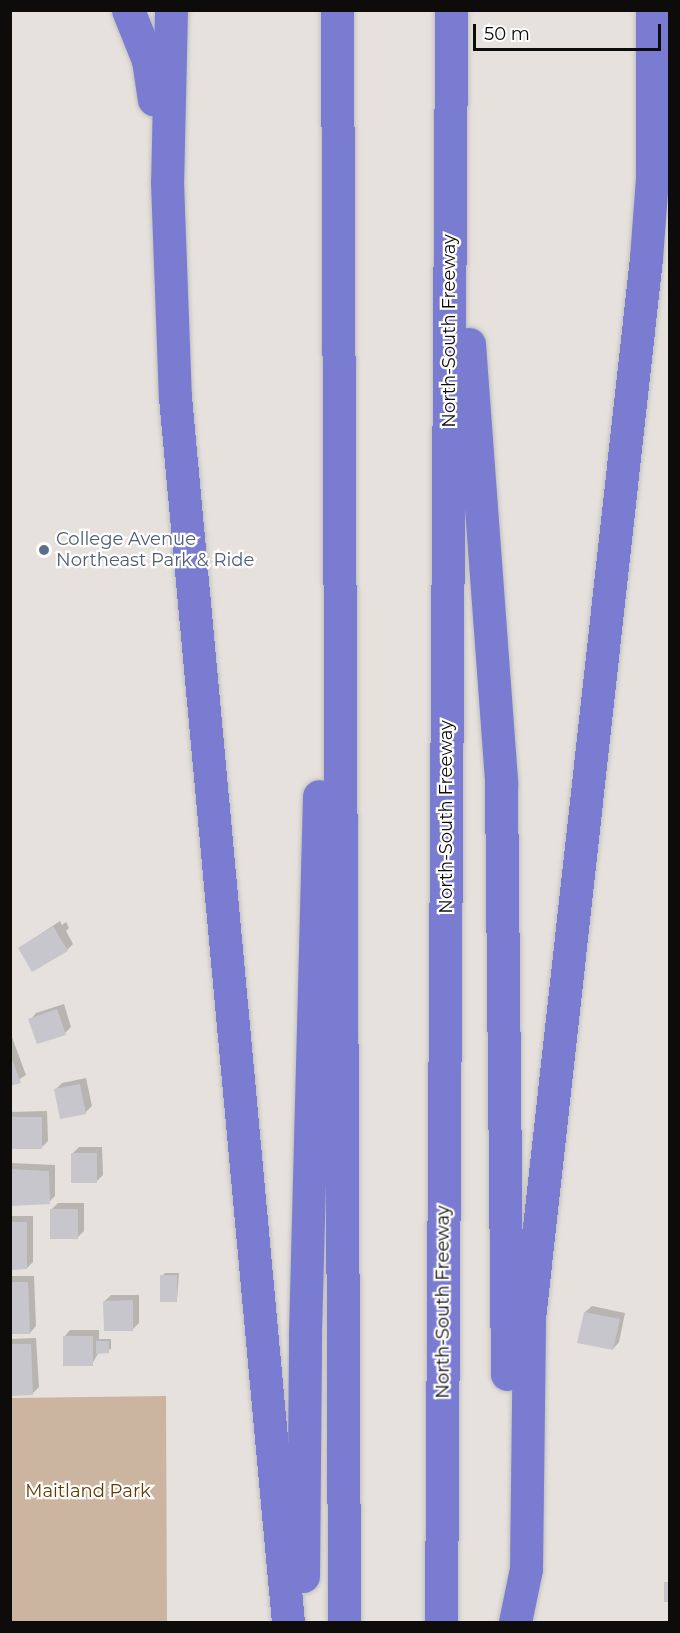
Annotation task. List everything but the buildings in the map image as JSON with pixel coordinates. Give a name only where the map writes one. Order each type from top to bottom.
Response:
[{"type":"highway","points":[[128,10],[147,60],[167,182]]},
{"type":"highway","points":[[171,10],[167,182],[175,397],[288,1623]]},
{"type":"highway","points":[[337,10],[344,1623]]},
{"type":"highway","name":"North-South Freeway","points":[[441,1623],[451,10]]},
{"type":"highway","points":[[652,10],[652,179]]},
{"type":"highway","points":[[514,1623],[526,1569],[529,1318],[652,179],[669,90]]},
{"type":"highway","points":[[451,94],[501,783],[505,1270],[514,1623]]},
{"type":"highway","points":[[302,1623],[314,923],[338,318]]},
{"type":"green space","name":"Maitland Park","points":[[166,1396],[167,1622],[11,1622],[11,1398]]},
{"type":"place","name":"College Avenue Northeast Park & Ride","points":[[44,550]]}]
